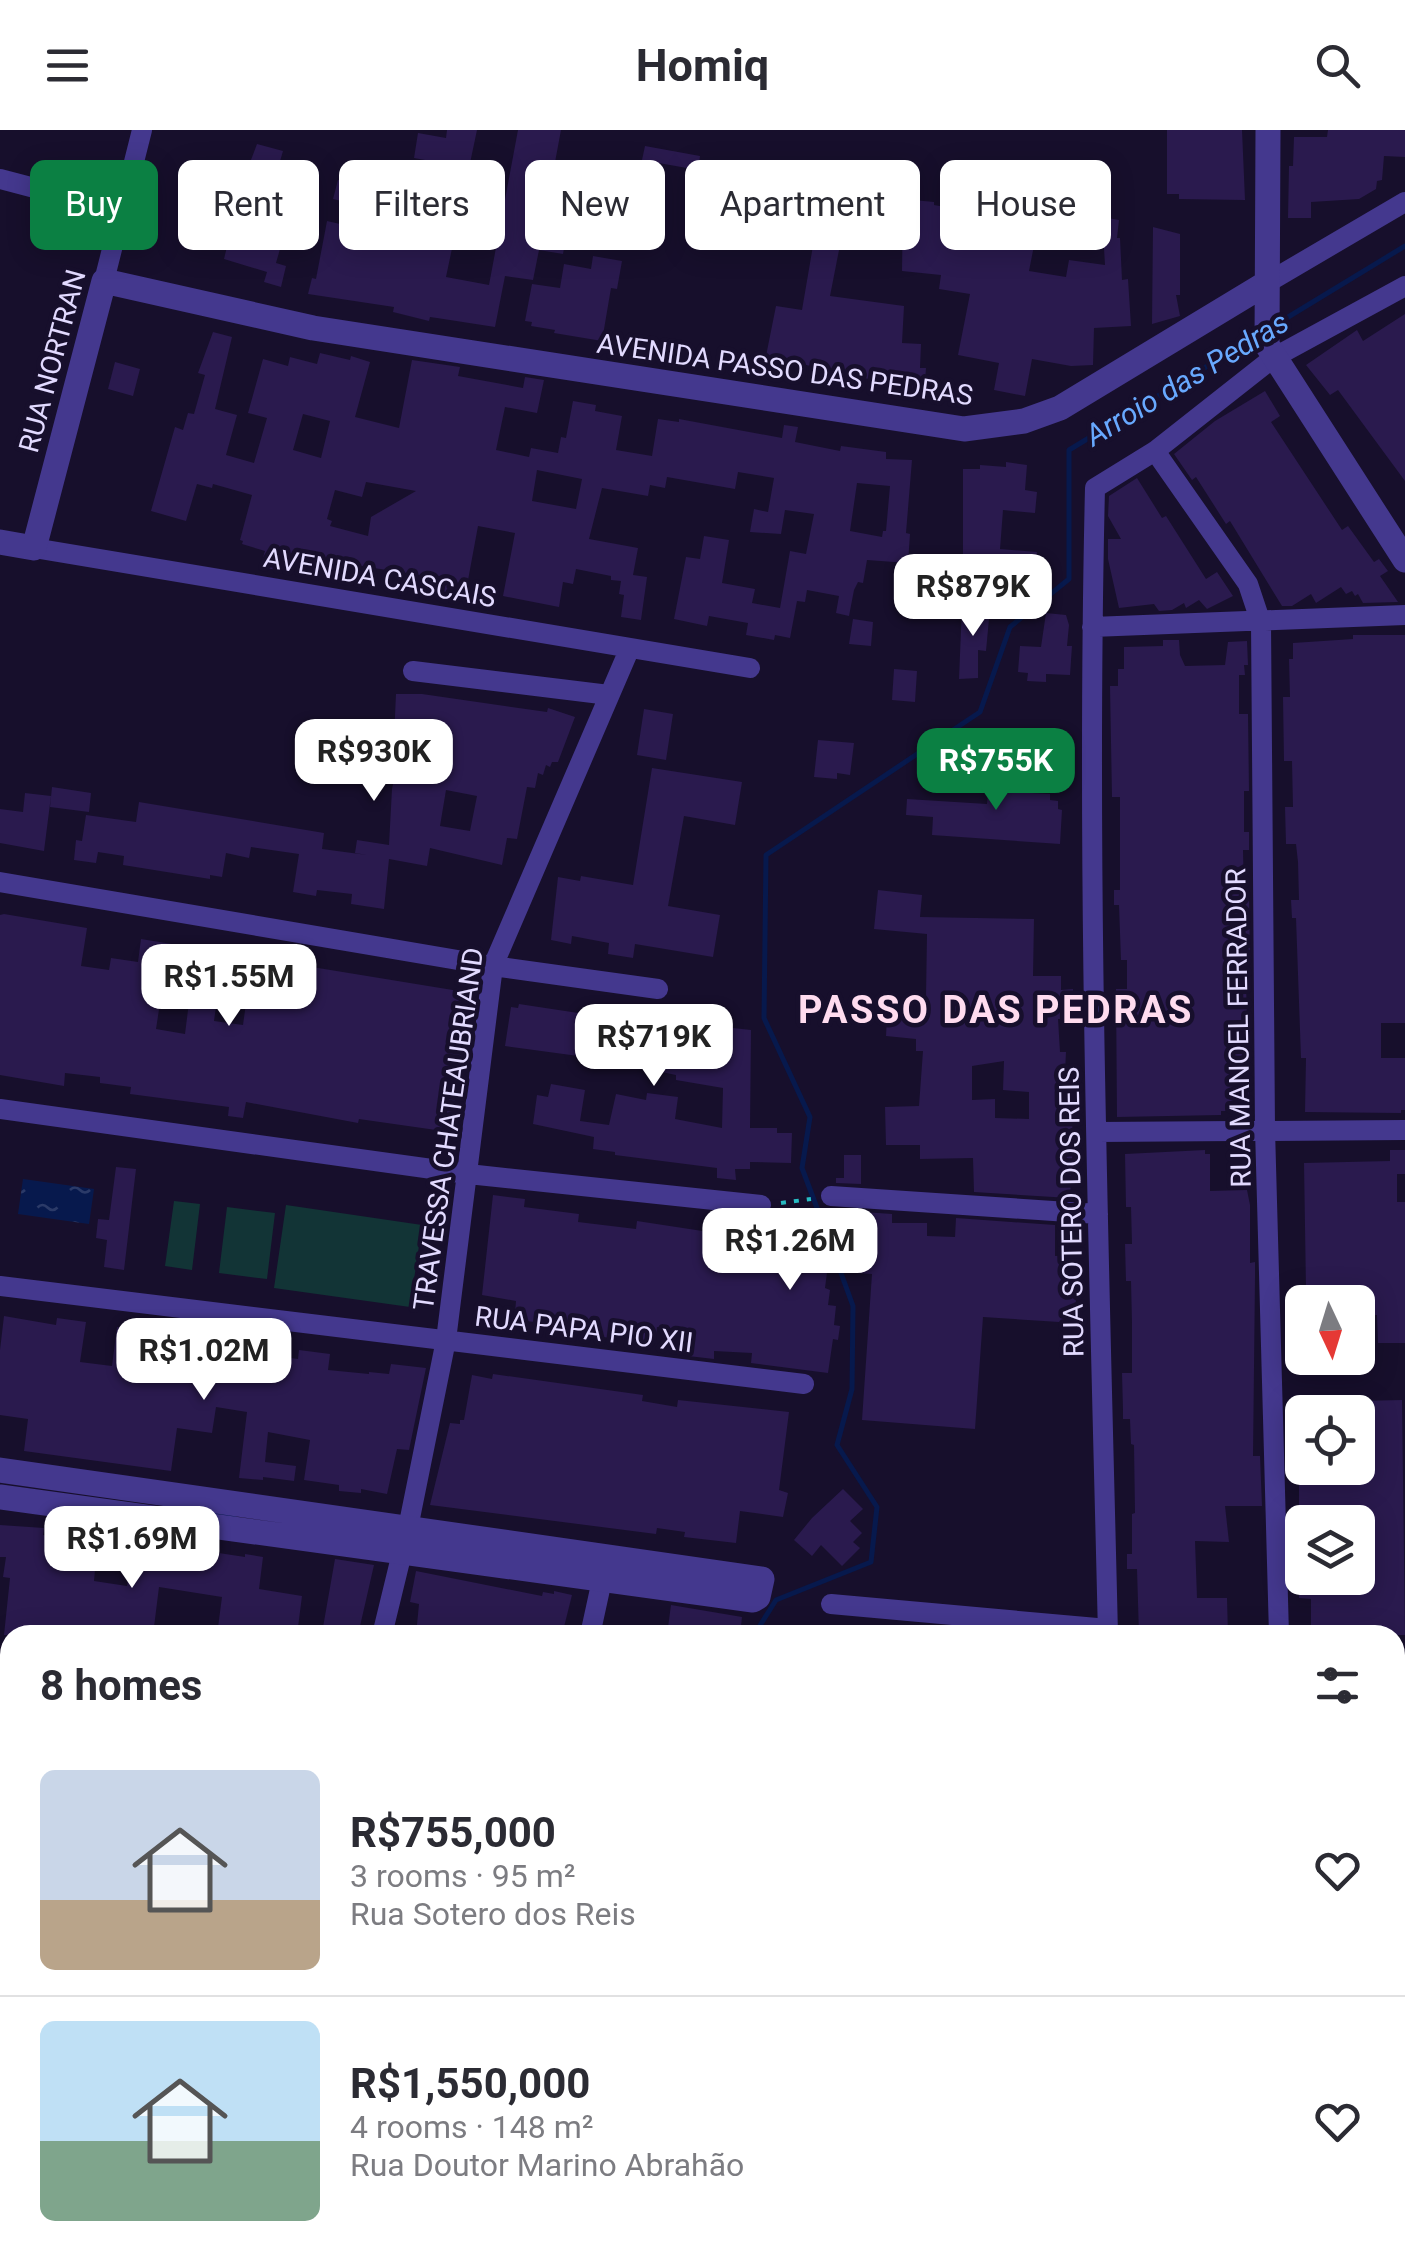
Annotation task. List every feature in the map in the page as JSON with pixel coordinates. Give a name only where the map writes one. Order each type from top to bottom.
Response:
[{"type":"street","name":"RUA NORTRAN","points":[[135,160],[142,130]]},
{"type":"street","points":[[1268,130],[1265,284],[1270,352],[1405,560]]},
{"type":"street","points":[[0,179],[30,187]]},
{"type":"street","name":"AVENIDA PASSO DAS PEDRAS","points":[[104,282],[313,328],[964,429],[1024,422],[1060,408],[1405,202]]},
{"type":"street","name":"RUA NORTRAN","points":[[34,548],[112,250]]},
{"type":"street","points":[[1155,451],[1270,352],[1405,286]]},
{"type":"street","name":"RUA SOTERO DOS REIS","points":[[1108,1625],[1096,1132],[1092,627],[1095,488],[1155,451]]},
{"type":"street","name":"RUA MANOEL FERRADOR","points":[[1155,451],[1248,584],[1261,623],[1266,1128],[1279,1625]]},
{"type":"street","name":"AVENIDA CASCAIS","points":[[0,542],[750,668]]},
{"type":"street","points":[[1092,627],[1405,615]]},
{"type":"street","name":"TRAVESSA CHATEAUBRIAND","points":[[384,1625],[446,1340],[493,966],[629,650]]},
{"type":"street","points":[[414,671],[608,696]]},
{"type":"street","points":[[0,882],[493,966],[658,990]]},
{"type":"street","points":[[0,1110],[468,1174],[761,1206]]},
{"type":"street","points":[[1096,1132],[1405,1130]]},
{"type":"street","points":[[830,1196],[1098,1214]]},
{"type":"street","name":"RUA PAPA PIO XII","points":[[0,1286],[804,1384]]},
{"type":"street","points":[[0,1470],[406,1538],[602,1580],[753,1600],[758,1598],[762,1583],[762,1578],[406,1538],[0,1497]]},
{"type":"street","points":[[592,1625],[602,1580]]},
{"type":"street","points":[[831,1604],[1039,1625]]},
{"type":"green space","points":[[174,1201],[200,1204],[192,1270],[165,1266]]},
{"type":"green space","points":[[286,1205],[422,1225],[410,1307],[274,1288]]},
{"type":"green space","points":[[227,1207],[275,1213],[267,1279],[219,1273]]},
{"type":"water","points":[[23,1179],[94,1189],[89,1224],[18,1214]]},
{"type":"building","points":[[447,130],[477,130],[471,160],[414,158],[418,133],[446,138]]},
{"type":"building","points":[[518,130],[561,130],[555,160],[525,160],[525,250],[539,250],[533,280],[505,276],[495,327],[430,317],[429,321],[393,312],[394,307],[308,294],[312,278],[316,279],[327,221],[339,224],[339,250],[452,250],[446,277],[489,285],[496,250],[505,250],[505,199]]},
{"type":"building","points":[[1167,130],[1242,130],[1245,200],[1179,199],[1179,194],[1167,194]]},
{"type":"building","points":[[1328,130],[1405,130],[1405,157],[1384,156],[1382,180],[1377,181],[1376,189],[1359,199],[1311,202],[1311,218],[1288,218],[1294,137],[1327,137]]},
{"type":"building","points":[[257,144],[283,151],[280,160],[251,160]]},
{"type":"building","points":[[645,146],[700,156],[699,160],[685,160],[685,168],[665,164],[665,160],[642,160]]},
{"type":"building","points":[[339,180],[339,200],[333,199]]},
{"type":"building","points":[[920,201],[940,206],[940,250],[1033,250],[1029,271],[1066,277],[1069,260],[1105,265],[1104,250],[1111,250],[1111,219],[1119,220],[1117,238],[1122,280],[1128,279],[1131,326],[1094,328],[1093,365],[1071,366],[1032,359],[1025,396],[994,390],[999,363],[958,355],[970,294],[939,289],[941,275],[902,271],[902,250],[920,250]]},
{"type":"building","points":[[1153,227],[1180,234],[1180,295],[1176,295],[1180,316],[1152,324]]},
{"type":"building","points":[[226,250],[280,250],[276,263],[286,266],[281,287],[264,282],[267,272],[224,259]]},
{"type":"building","points":[[812,250],[839,250],[830,296],[904,306],[902,343],[921,344],[920,368],[926,368],[924,394],[885,391],[885,386],[869,384],[869,379],[766,356],[776,306],[802,310]]},
{"type":"building","points":[[593,256],[622,261],[617,289],[611,288],[602,341],[554,333],[555,330],[531,326],[532,322],[525,321],[532,284],[560,288],[564,264],[591,269]]},
{"type":"building","points":[[1405,314],[1405,481],[1338,390],[1330,395],[1306,365],[1357,330],[1363,341]]},
{"type":"building","points":[[213,332],[232,337],[215,409],[237,415],[226,455],[254,463],[267,418],[248,413],[263,359],[288,366],[290,357],[317,364],[320,353],[370,362],[355,417],[399,428],[412,360],[460,367],[458,376],[523,388],[525,377],[544,380],[537,413],[505,407],[496,450],[529,457],[531,448],[558,453],[561,437],[566,438],[573,401],[596,405],[595,411],[622,416],[616,450],[652,456],[658,419],[679,419],[782,438],[784,425],[798,427],[795,442],[840,451],[841,446],[886,452],[886,459],[912,460],[906,533],[910,534],[908,563],[867,560],[863,583],[858,582],[854,590],[849,616],[836,613],[839,596],[807,590],[805,602],[797,601],[790,638],[775,635],[774,640],[746,635],[748,623],[709,616],[707,626],[674,619],[686,557],[700,559],[704,536],[729,540],[722,583],[755,589],[752,603],[780,608],[790,551],[806,554],[814,514],[785,510],[781,534],[750,532],[754,509],[768,512],[774,478],[738,472],[735,489],[667,477],[665,488],[650,485],[648,496],[602,488],[589,539],[638,548],[633,575],[647,577],[641,620],[621,617],[621,581],[576,569],[573,584],[563,582],[559,607],[503,596],[515,533],[478,526],[466,591],[448,588],[446,599],[422,594],[425,576],[342,563],[341,567],[295,551],[288,572],[260,567],[265,551],[240,540],[252,495],[213,484],[212,488],[197,484],[186,521],[151,511],[175,427],[183,430],[188,413],[194,414],[205,375],[198,373]],"holes":[[[303,414],[330,421],[321,458],[293,450]],[[537,470],[582,479],[576,509],[532,501]],[[366,482],[416,491],[371,517],[368,536],[330,526],[332,521],[327,519],[335,490],[362,497]],[[857,483],[890,486],[886,531],[882,537],[850,531]]]},
{"type":"building","points":[[115,362],[140,369],[133,396],[108,389]]},
{"type":"building","points":[[1265,391],[1280,416],[1271,422],[1342,530],[1348,526],[1374,562],[1379,559],[1388,571],[1380,576],[1398,602],[1363,603],[1358,594],[1346,594],[1341,587],[1316,603],[1311,594],[1292,606],[1282,606],[1230,521],[1226,524],[1196,477],[1192,480],[1174,454],[1215,421]]},
{"type":"building","points":[[1006,462],[1027,465],[1025,490],[1037,492],[1035,513],[1003,510],[1000,549],[1037,552],[1035,570],[991,567],[990,577],[963,575],[963,469],[980,469],[980,465],[1006,467]]},
{"type":"building","points":[[1137,478],[1206,579],[1217,572],[1233,596],[1207,609],[1199,600],[1172,610],[1159,611],[1154,604],[1119,608],[1108,559],[1108,539],[1121,539],[1108,516],[1109,496]]},
{"type":"building","points":[[962,606],[990,608],[986,651],[978,650],[978,678],[959,679]]},
{"type":"building","points":[[1046,613],[1066,615],[1067,646],[1072,646],[1070,675],[1046,674],[1046,682],[1027,681],[1028,673],[1018,672],[1020,646],[1041,647]]},
{"type":"building","points":[[853,619],[873,622],[871,646],[849,644]]},
{"type":"building","points":[[1353,635],[1405,635],[1405,1023],[1381,1023],[1381,1058],[1405,1058],[1405,1110],[1401,1113],[1305,1112],[1306,1058],[1301,1058],[1296,918],[1292,918],[1291,900],[1299,900],[1298,862],[1296,844],[1286,844],[1285,807],[1293,807],[1292,761],[1284,761],[1283,697],[1290,697],[1289,659],[1293,659],[1293,643],[1353,639]]},
{"type":"building","points":[[1163,640],[1179,640],[1185,666],[1225,665],[1228,642],[1247,641],[1248,665],[1244,665],[1245,675],[1239,675],[1239,714],[1248,714],[1249,791],[1244,791],[1244,832],[1249,832],[1249,850],[1243,850],[1244,897],[1249,897],[1249,1111],[1117,1117],[1116,989],[1127,989],[1127,960],[1121,960],[1119,905],[1114,905],[1114,890],[1120,890],[1120,797],[1112,797],[1110,686],[1118,686],[1118,669],[1124,669],[1124,647],[1163,646]]},
{"type":"building","points":[[894,669],[917,671],[915,702],[892,700]]},
{"type":"building","points":[[396,694],[422,694],[547,712],[548,708],[575,717],[558,762],[546,765],[543,775],[538,773],[535,788],[527,787],[517,839],[507,838],[502,865],[430,848],[427,866],[389,859],[384,909],[351,904],[352,894],[317,890],[316,896],[293,892],[299,854],[251,847],[249,858],[226,853],[222,877],[210,875],[210,879],[123,865],[124,856],[98,852],[96,863],[74,860],[76,840],[82,841],[86,815],[136,822],[139,802],[324,833],[322,849],[367,855],[355,853],[357,840],[389,845],[398,761],[393,760]],"holes":[[[446,790],[477,796],[470,831],[440,826]]]},
{"type":"building","points":[[644,709],[673,714],[666,760],[637,755]]},
{"type":"building","points":[[1035,730],[1058,731],[1056,760],[1033,759]]},
{"type":"building","points":[[818,740],[854,743],[850,775],[837,773],[837,779],[814,777]]},
{"type":"building","points":[[991,759],[1016,761],[1013,792],[1050,794],[1050,800],[1058,801],[1058,809],[1062,810],[1060,844],[932,835],[933,817],[906,815],[907,799],[987,804]]},
{"type":"building","points":[[652,768],[742,782],[735,825],[684,816],[668,906],[720,915],[713,957],[635,944],[633,958],[608,954],[609,943],[572,936],[571,944],[551,940],[558,877],[580,881],[581,876],[633,885]]},
{"type":"building","points":[[52,787],[91,793],[89,812],[50,807]]},
{"type":"building","points":[[25,793],[51,796],[44,851],[0,843],[0,809],[23,812]]},
{"type":"building","points":[[878,890],[922,895],[920,917],[1034,919],[1033,976],[1061,976],[1061,990],[1073,989],[1074,1019],[1058,1019],[1060,1052],[1066,1052],[1065,1072],[1074,1072],[1070,1198],[974,1192],[973,1158],[920,1159],[920,1145],[886,1145],[885,1107],[919,1106],[923,1051],[916,1051],[916,1039],[886,1036],[887,1017],[919,1019],[919,997],[926,997],[927,934],[874,929]],"holes":[[[1004,1061],[1003,1090],[1029,1092],[1029,1119],[995,1118],[995,1099],[972,1100],[972,1066]]]},
{"type":"building","points":[[0,915],[87,928],[81,966],[109,970],[111,958],[138,962],[141,939],[471,993],[450,1132],[359,1119],[358,1123],[246,1102],[243,1118],[228,1116],[229,1107],[130,1094],[131,1087],[100,1083],[100,1077],[65,1073],[64,1086],[0,1075]],"holes":[[[162,990],[190,994],[185,1034],[156,1029]],[[218,992],[247,996],[243,1025],[214,1021]]]},
{"type":"building","points":[[519,1004],[723,1035],[724,1027],[751,1030],[750,1128],[777,1128],[777,1133],[792,1133],[791,1163],[750,1162],[750,1169],[735,1169],[736,1180],[717,1178],[717,1168],[615,1155],[593,1149],[594,1137],[533,1124],[537,1095],[548,1097],[551,1084],[585,1090],[580,1121],[609,1125],[616,1094],[646,1100],[647,1093],[678,1097],[675,1119],[722,1128],[723,1088],[676,1080],[676,1075],[652,1070],[652,1066],[505,1046],[511,1007],[518,1008]]},
{"type":"building","points":[[1205,1150],[1205,1154],[1210,1154],[1210,1191],[1247,1190],[1250,1263],[1255,1262],[1253,1456],[1260,1456],[1262,1506],[1225,1506],[1229,1542],[1195,1541],[1197,1598],[1227,1598],[1228,1625],[1139,1625],[1137,1569],[1127,1569],[1135,1513],[1134,1445],[1130,1419],[1123,1419],[1122,1373],[1132,1373],[1131,1281],[1126,1281],[1125,1244],[1132,1244],[1131,1207],[1126,1207],[1125,1154]]},
{"type":"building","points":[[1390,1150],[1405,1150],[1405,1174],[1397,1174],[1397,1202],[1405,1202],[1405,1343],[1378,1343],[1375,1285],[1306,1285],[1304,1163],[1390,1161]]},
{"type":"building","points":[[844,1155],[861,1155],[861,1184],[836,1183],[836,1178],[844,1178]]},
{"type":"building","points":[[116,1167],[136,1169],[124,1270],[104,1267],[107,1240],[96,1238],[98,1219],[109,1220]]},
{"type":"building","points":[[493,1195],[525,1199],[524,1207],[579,1214],[578,1222],[636,1229],[637,1221],[722,1234],[722,1226],[782,1227],[782,1219],[805,1219],[806,1228],[833,1226],[834,1210],[892,1214],[892,1223],[927,1223],[927,1236],[955,1237],[956,1218],[1055,1225],[1055,1256],[1060,1256],[1062,1274],[1060,1295],[1076,1296],[1075,1323],[983,1317],[975,1429],[862,1420],[872,1274],[857,1273],[857,1258],[829,1257],[825,1288],[830,1290],[828,1305],[836,1306],[834,1325],[840,1326],[838,1340],[833,1339],[828,1373],[751,1363],[752,1353],[714,1351],[714,1359],[688,1356],[688,1330],[657,1327],[655,1343],[577,1334],[578,1327],[526,1321],[527,1316],[515,1314],[516,1301],[482,1295]]},
{"type":"building","points":[[4,1316],[56,1325],[57,1318],[86,1322],[80,1362],[112,1366],[117,1327],[174,1335],[171,1359],[205,1363],[210,1343],[218,1340],[268,1346],[267,1355],[298,1359],[299,1350],[330,1354],[328,1370],[389,1374],[391,1364],[426,1368],[409,1450],[397,1449],[387,1494],[361,1489],[361,1493],[339,1491],[339,1485],[304,1480],[310,1440],[268,1432],[265,1462],[296,1466],[294,1481],[239,1478],[247,1412],[216,1407],[212,1433],[177,1428],[171,1471],[24,1451],[28,1419],[0,1415]]},
{"type":"building","points":[[493,1374],[643,1395],[642,1401],[677,1407],[678,1400],[789,1412],[779,1490],[788,1493],[783,1517],[740,1511],[736,1543],[684,1537],[685,1532],[657,1528],[656,1534],[430,1505],[450,1423],[460,1424],[464,1420],[472,1375],[492,1379]]},
{"type":"building","points":[[1402,1400],[1405,1625],[1311,1625],[1311,1599],[1299,1595],[1375,1595],[1375,1505],[1299,1505],[1299,1485],[1375,1485],[1375,1401]]},
{"type":"building","points":[[843,1489],[863,1509],[850,1521],[862,1533],[853,1542],[860,1548],[842,1566],[821,1545],[812,1556],[794,1540]]},
{"type":"building","points":[[0,1525],[44,1528],[43,1535],[66,1539],[67,1559],[74,1560],[73,1567],[95,1570],[94,1581],[127,1586],[132,1557],[158,1561],[160,1544],[263,1557],[259,1589],[302,1596],[298,1625],[218,1625],[222,1597],[159,1587],[154,1625],[5,1625],[10,1578],[3,1577],[6,1557],[0,1557]]},
{"type":"building","points":[[335,1559],[374,1565],[360,1625],[323,1625]]},
{"type":"building","points":[[416,1571],[542,1596],[543,1592],[554,1591],[572,1595],[564,1625],[417,1625],[419,1604],[410,1602]]},
{"type":"building","points":[[671,1605],[742,1617],[741,1625],[668,1625]]},
{"type":"waterway","name":"Arroio das Pedras","points":[[1275,325],[1405,246]]},
{"type":"waterway","name":"Arroio das Pedras","points":[[826,1232],[802,1168],[810,1117],[764,1018],[766,855],[980,712],[1010,627],[1069,579],[1069,450],[1257,336]]},
{"type":"waterway","name":"Arroio das Pedras","points":[[760,1625],[776,1600],[871,1562],[877,1507],[837,1445],[852,1389],[853,1306],[833,1251]]},
{"type":"waterway","points":[[205,1512],[234,1516]]},
{"type":"district","name":"PASSO DAS PEDRAS","points":[[996,1010]]}]
